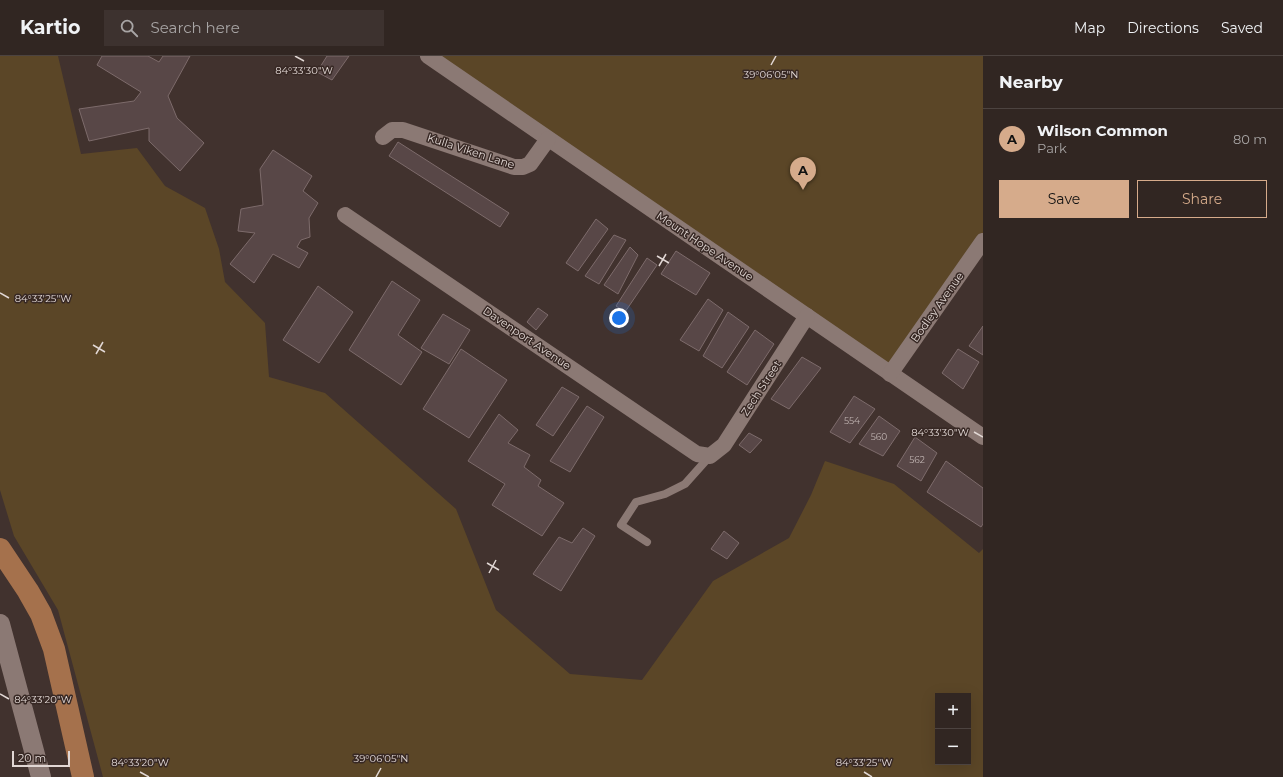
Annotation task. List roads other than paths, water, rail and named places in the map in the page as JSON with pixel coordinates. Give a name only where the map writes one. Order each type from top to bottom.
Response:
[{"type":"main road","points":[[0,549],[28,591],[41,614],[54,649],[83,777]]},
{"type":"street","name":"Mount Hope Avenue","points":[[428,56],[983,437]]},
{"type":"street","name":"Kulla Viken Lane","points":[[383,137],[392,130],[403,130],[514,167],[523,167],[530,164],[548,139]]},
{"type":"street","name":"Davenport Avenue","points":[[345,215],[697,454],[710,456]]},
{"type":"street","name":"Bodley Avenue","points":[[890,374],[983,241]]},
{"type":"street","name":"Zech Street","points":[[710,456],[724,445],[807,316]]},
{"type":"street","points":[[0,624],[42,777]]},
{"type":"lane","points":[[647,542],[621,525],[636,502],[665,494],[685,484],[710,456]]},
{"type":"place","name":"Wilson Common","points":[[803,190]]}]
